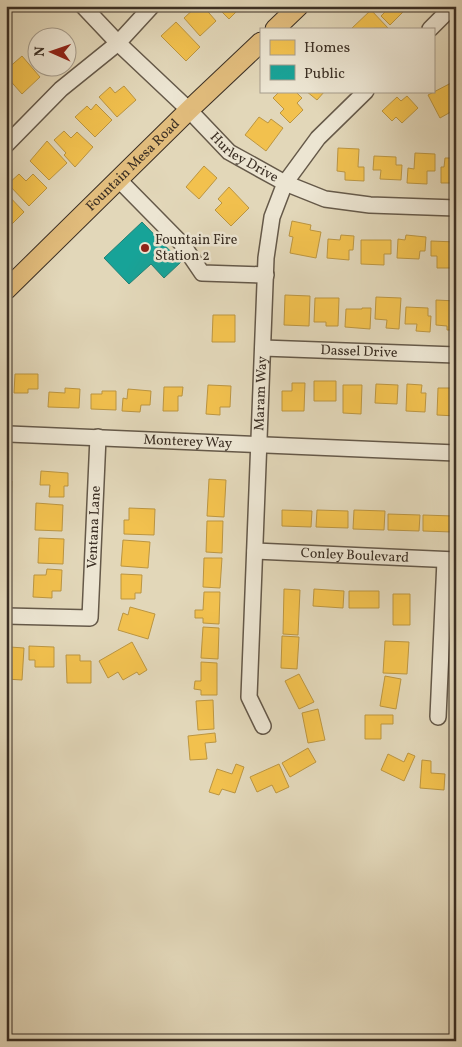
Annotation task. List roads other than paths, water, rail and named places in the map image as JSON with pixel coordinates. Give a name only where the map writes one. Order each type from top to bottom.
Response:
[{"type":"main road","points":[[276,28],[299,6]]},
{"type":"main road","name":"Fountain Mesa Road","points":[[6,290],[260,43]]},
{"type":"street","name":"Hurley Drive","points":[[83,6],[229,152],[284,183],[326,199],[370,205],[456,208]]},
{"type":"street","points":[[6,145],[62,90],[118,43],[152,6]]},
{"type":"street","points":[[431,28],[453,6]]},
{"type":"street","name":"Maram Way","points":[[263,726],[249,697],[266,275],[272,217],[284,183],[318,138],[365,92]]},
{"type":"street","points":[[119,180],[183,246],[202,273],[266,275]]},
{"type":"street","name":"Dassel Drive","points":[[263,348],[456,356]]},
{"type":"street","name":"Monterey Way","points":[[9,434],[456,453]]},
{"type":"street","name":"Ventana Lane","points":[[6,616],[90,618],[98,437]]},
{"type":"street","name":"Conley Boulevard","points":[[255,551],[451,560]]},
{"type":"street","points":[[438,717],[451,560]]},
{"type":"place","name":"Fountain Fire Station 2","points":[[145,248]]}]
